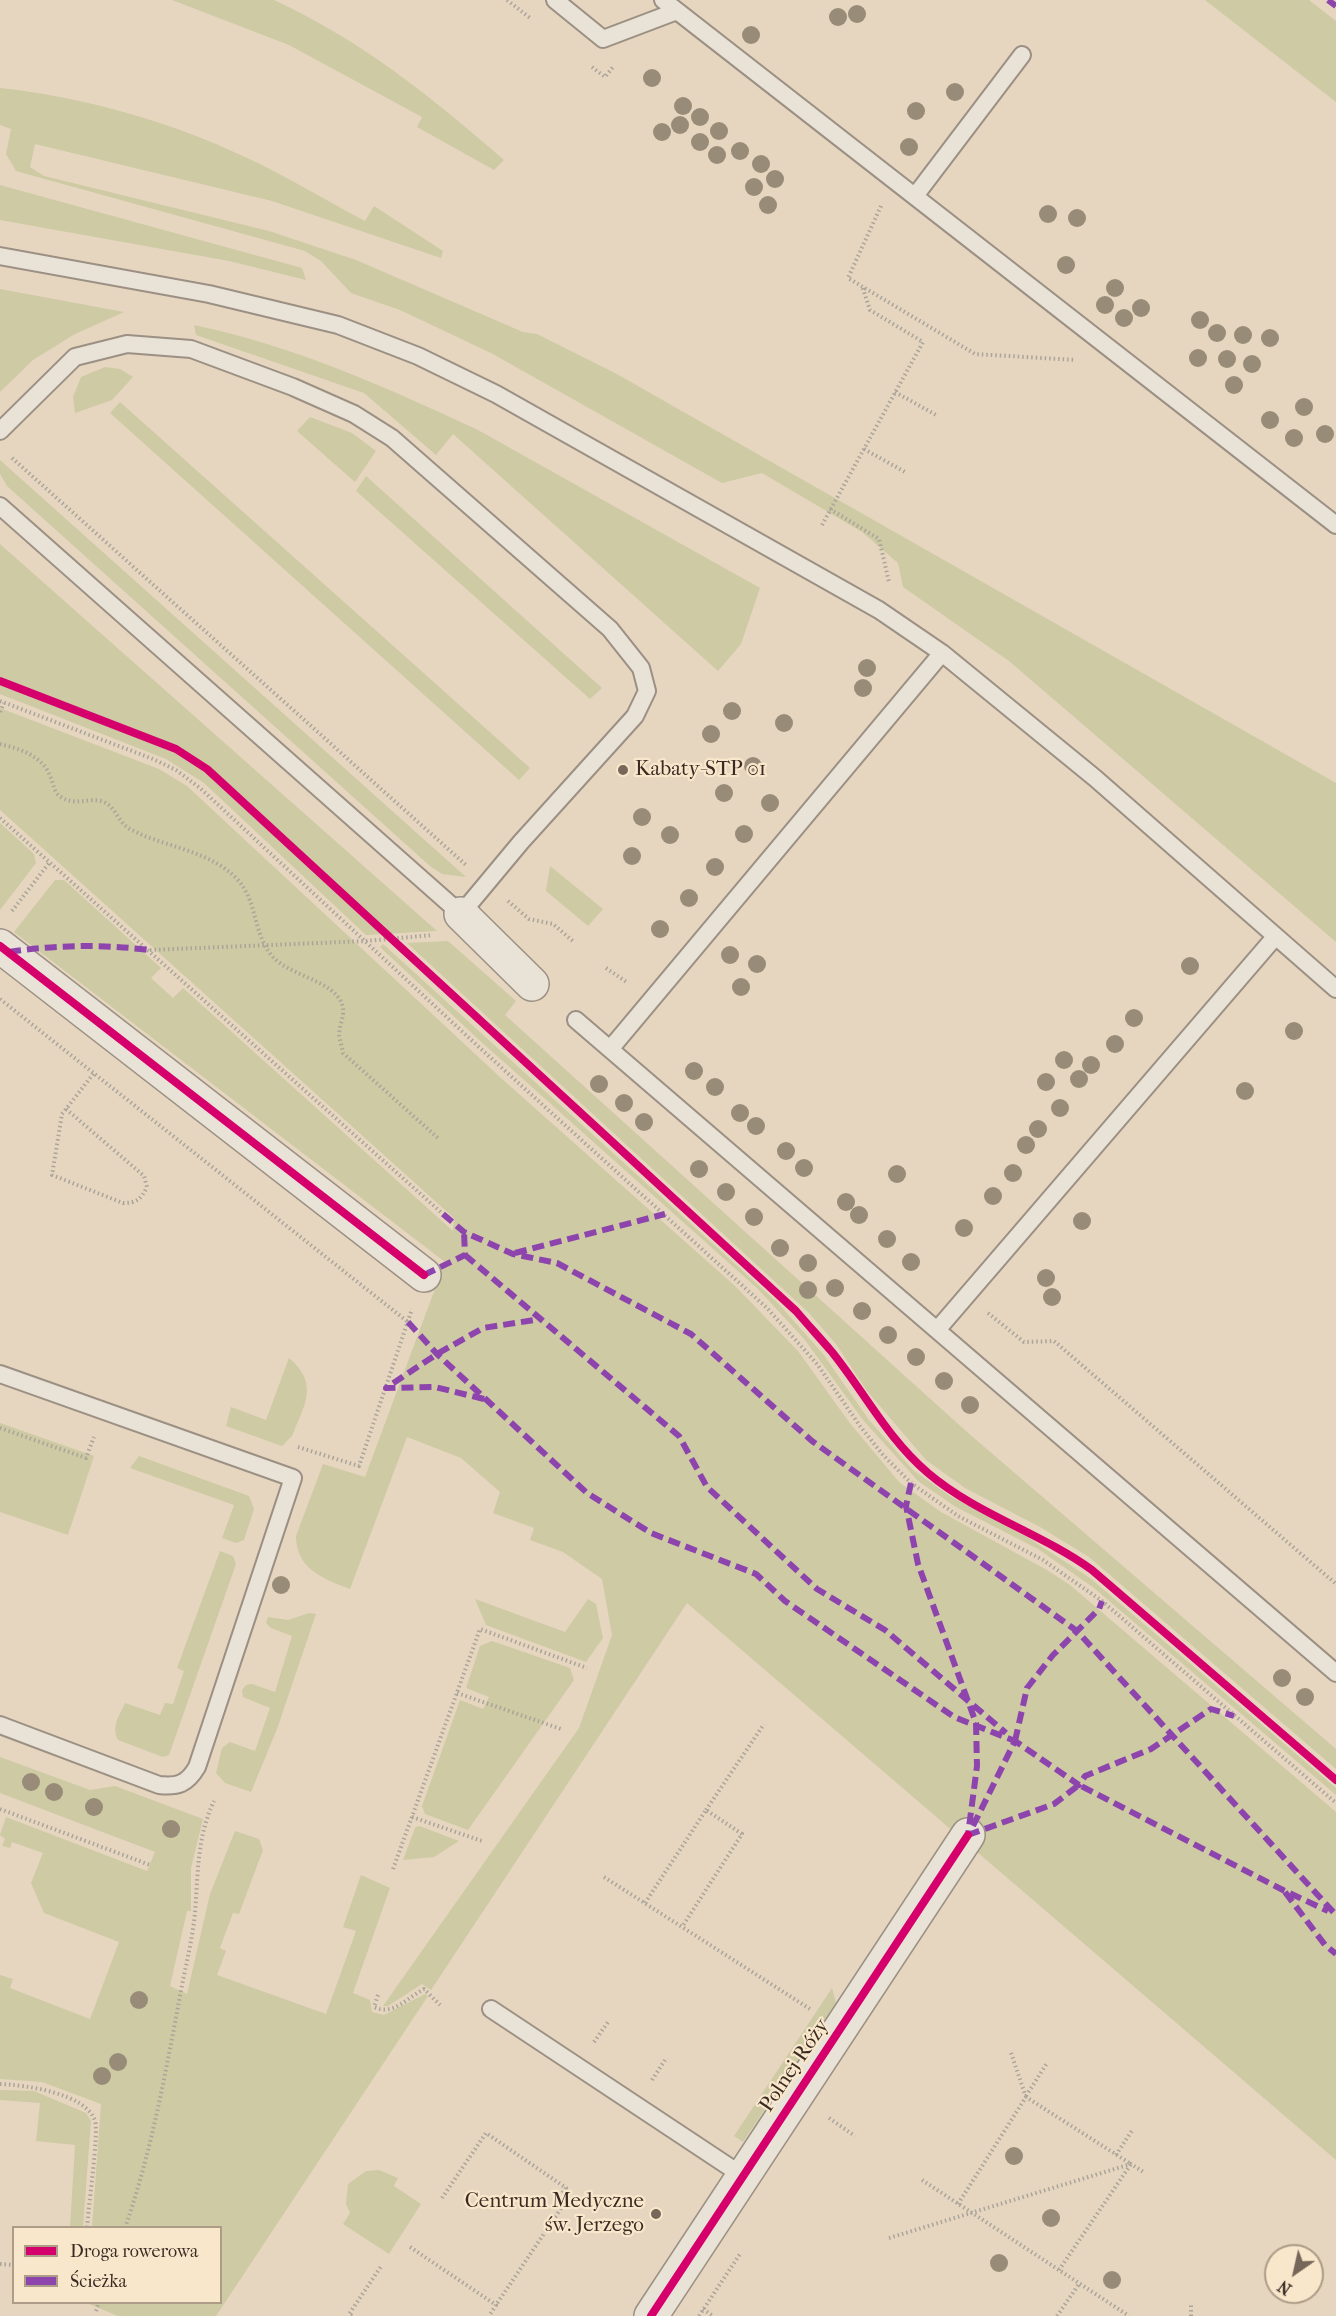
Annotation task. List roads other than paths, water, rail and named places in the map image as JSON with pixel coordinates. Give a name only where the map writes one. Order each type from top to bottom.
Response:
[{"type":"street","points":[[461,914],[532,984]]},
{"type":"street","points":[[0,946],[424,1275]]},
{"type":"street","name":"Polnej Róży","points":[[651,2316],[968,1835]]},
{"type":"lane","points":[[555,0],[603,39],[677,11]]},
{"type":"lane","points":[[663,0],[1334,518]]},
{"type":"lane","points":[[915,196],[1022,55]]},
{"type":"lane","points":[[0,256],[237,300],[338,325],[375,338],[506,400],[879,610],[942,653],[1095,778],[1336,989]]},
{"type":"lane","points":[[0,431],[75,357],[127,344],[191,349],[293,387],[354,414],[392,438],[610,629],[641,668],[647,691],[635,716],[461,914],[0,506]]},
{"type":"lane","points":[[611,1048],[942,653]]},
{"type":"lane","points":[[937,1330],[1275,937]]},
{"type":"lane","points":[[576,1020],[1336,1673]]},
{"type":"lane","points":[[0,1374],[293,1478],[197,1767],[191,1778],[178,1786],[159,1785],[0,1725]]},
{"type":"lane","points":[[491,2009],[743,2176]]},
{"type":"place","name":"Kabaty-STP 01","points":[[623,770]]},
{"type":"place","name":"Centrum Medyczne św. Jerzego","points":[[656,2214]]}]
